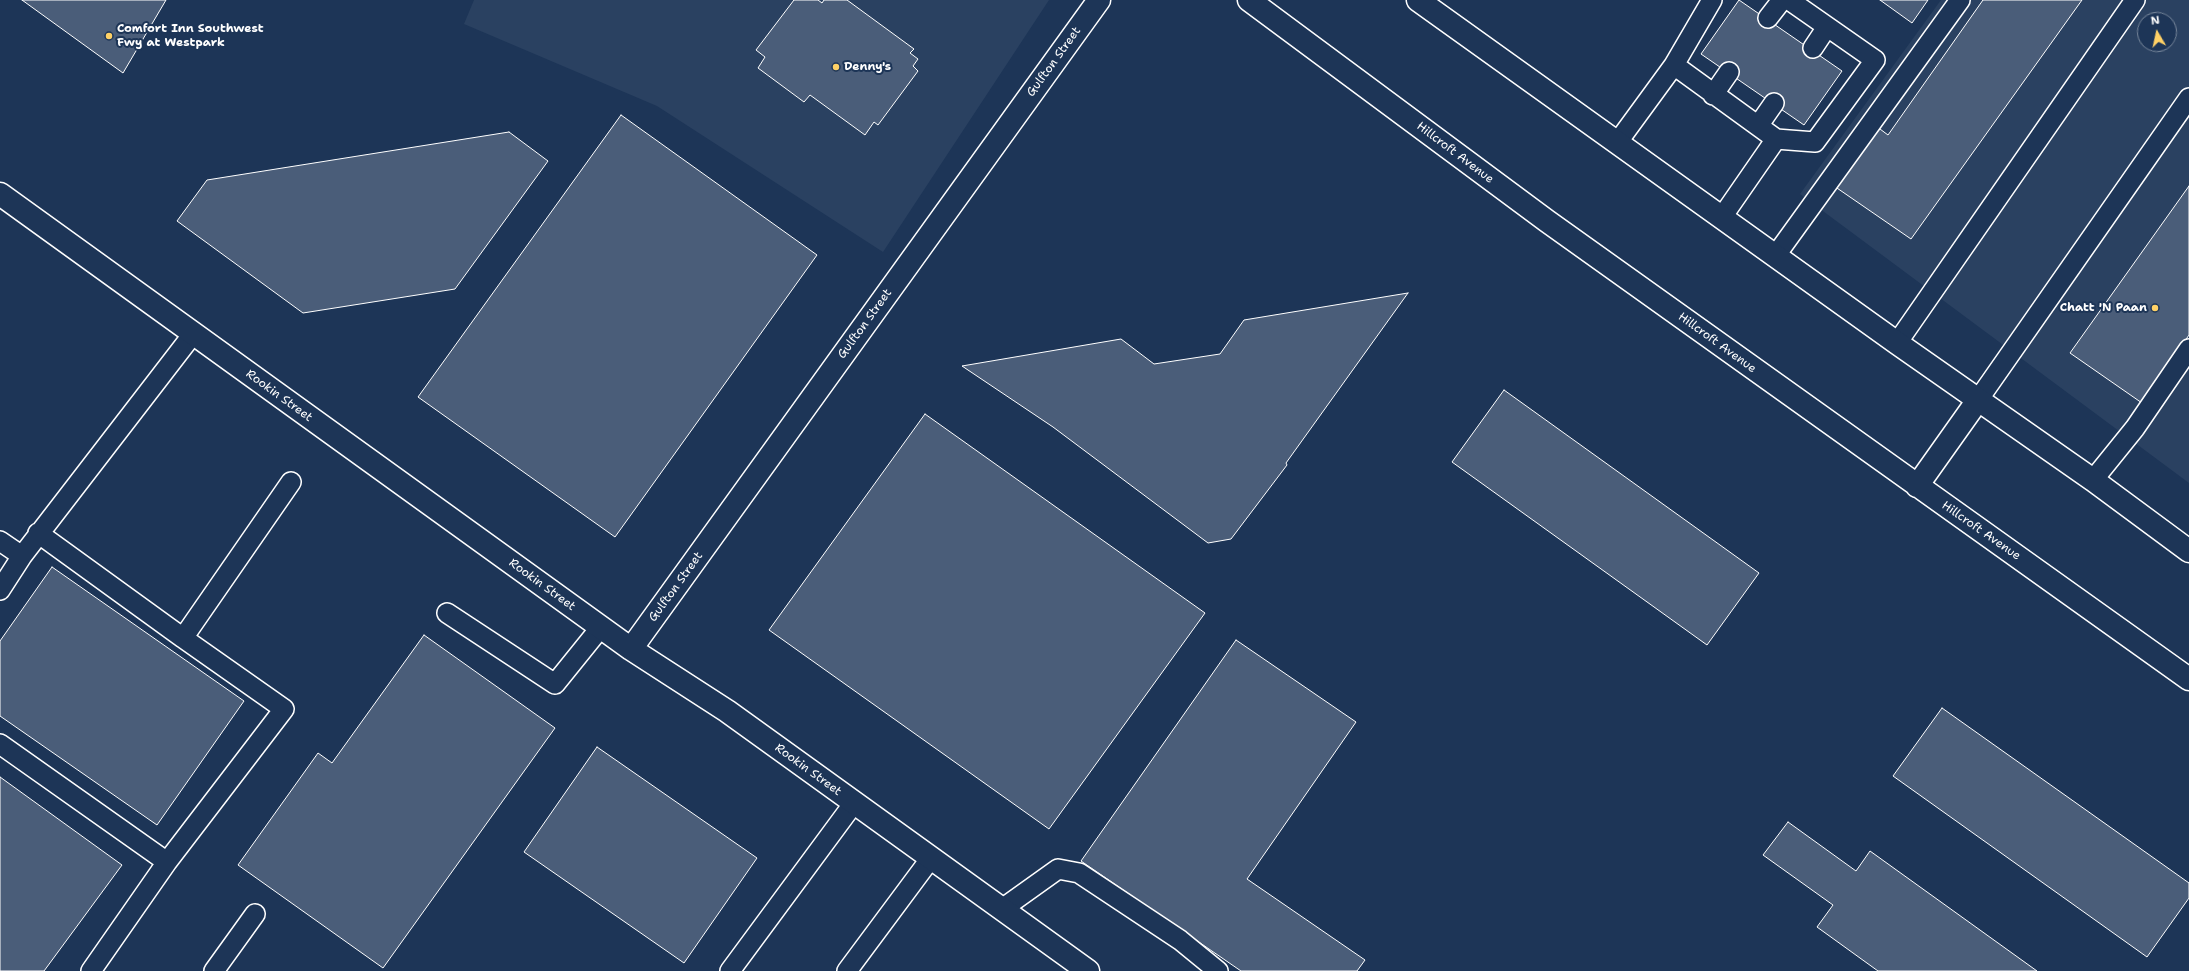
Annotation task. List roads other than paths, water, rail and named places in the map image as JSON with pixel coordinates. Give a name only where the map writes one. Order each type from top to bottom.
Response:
[{"type":"main road","name":"Gulfton Street","points":[[631,649],[1099,0]]},
{"type":"main road","name":"Hillcroft Avenue","points":[[1249,0],[1547,221],[2189,679]]},
{"type":"main road","points":[[1418,0],[1897,343],[2093,480],[2189,551]]},
{"type":"main road","name":"Rookin Street","points":[[0,194],[600,627],[631,649],[727,711],[1088,971]]},
{"type":"main road","points":[[1917,486],[1978,400]]},
{"type":"lane","points":[[1618,143],[1674,65],[1712,0]]},
{"type":"lane","points":[[1768,18],[1782,0]]},
{"type":"lane","points":[[1674,65],[1713,95],[1776,139],[1815,142],[1875,60],[1789,0]]},
{"type":"lane","points":[[1776,255],[1816,197],[1960,0]]},
{"type":"lane","points":[[1897,343],[2135,0]]},
{"type":"lane","points":[[1813,48],[1827,27]]},
{"type":"lane","points":[[1713,95],[1729,72]]},
{"type":"lane","points":[[1978,400],[2189,98]]},
{"type":"lane","points":[[1758,126],[1774,103]]},
{"type":"lane","points":[[1722,217],[1776,139]]},
{"type":"lane","points":[[0,590],[38,533],[193,334]]},
{"type":"lane","points":[[2093,480],[2135,428],[2189,349]]},
{"type":"lane","points":[[183,638],[291,482]]},
{"type":"lane","points":[[38,533],[284,709],[167,862],[91,971]]},
{"type":"lane","points":[[0,541],[22,556]]},
{"type":"lane","points":[[448,613],[555,684],[600,627]]},
{"type":"lane","points":[[0,744],[167,862]]},
{"type":"lane","points":[[730,971],[854,803]]},
{"type":"lane","points":[[847,971],[931,858]]},
{"type":"lane","points":[[1002,909],[1058,868],[1079,873],[1180,940],[1218,971]]},
{"type":"lane","points":[[214,971],[255,914]]},
{"type":"place","name":"Comfort Inn Southwest Fwy at Westpark","points":[[109,36]]},
{"type":"place","name":"Denny's","points":[[836,67]]},
{"type":"place","name":"Chatt 'N Paan","points":[[2155,308]]}]
